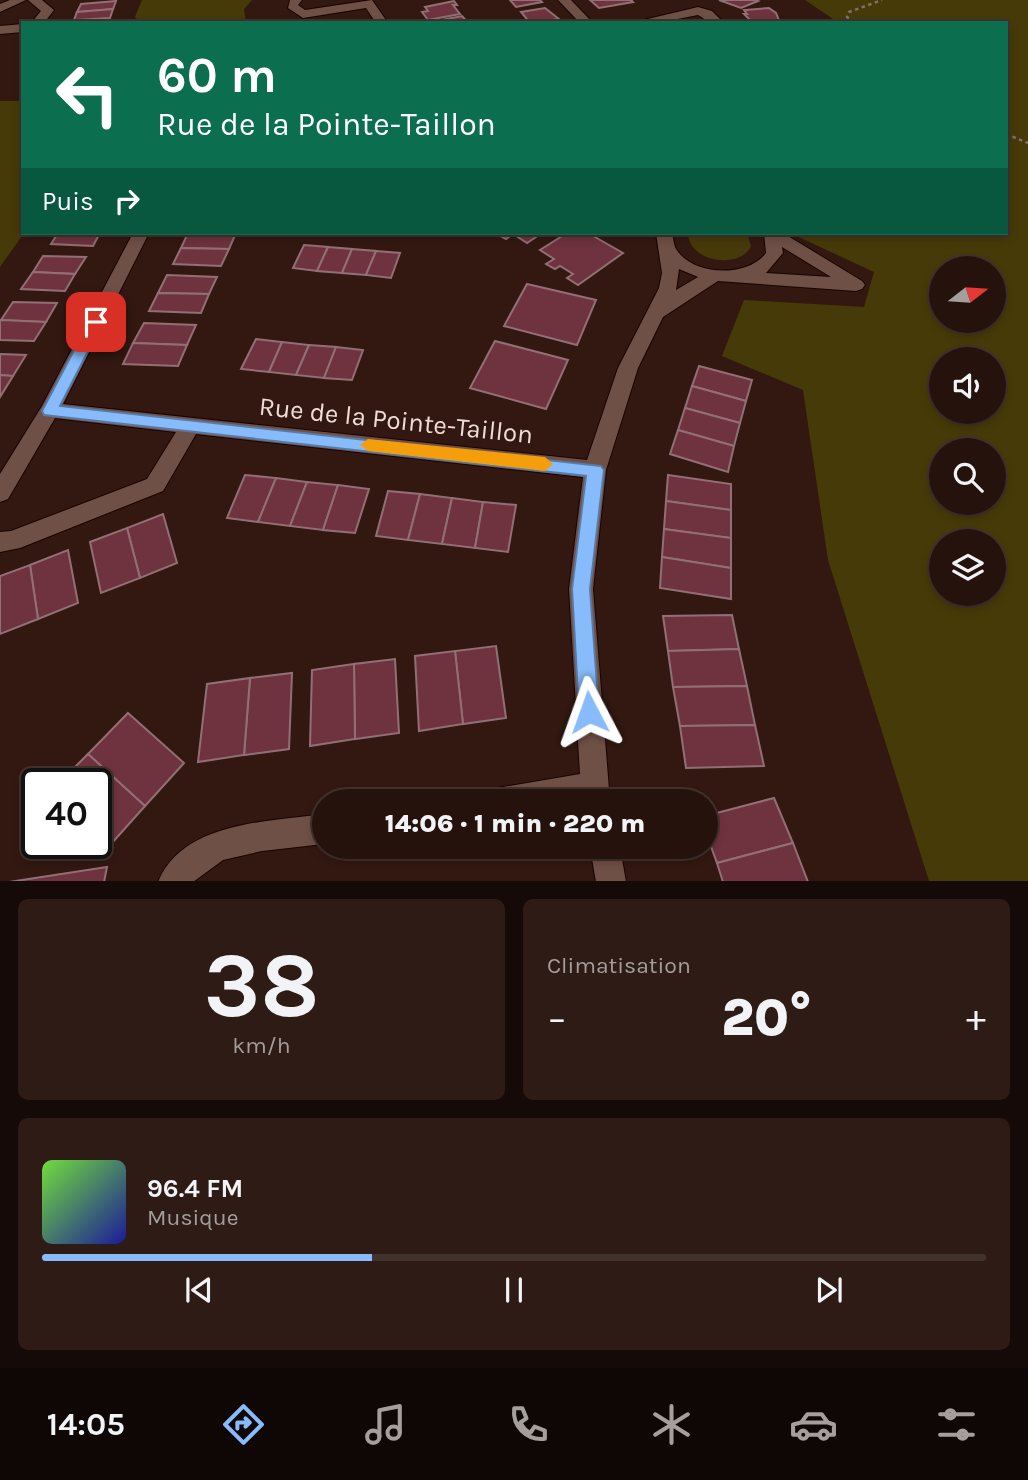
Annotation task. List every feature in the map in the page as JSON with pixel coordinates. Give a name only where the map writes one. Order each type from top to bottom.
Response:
[{"type":"street","points":[[0,8],[20,0]]},
{"type":"street","points":[[34,0],[48,10],[39,21]]},
{"type":"street","points":[[296,0],[292,6],[303,14],[367,2],[381,21]]},
{"type":"street","points":[[564,0],[585,21]]},
{"type":"street","points":[[647,21],[698,11],[708,14],[716,21]]},
{"type":"street","points":[[0,30],[21,28]]},
{"type":"street","points":[[0,494],[50,411],[141,235]]},
{"type":"street","points":[[735,276],[753,273],[766,266],[775,256],[776,244],[773,235]]},
{"type":"street","points":[[664,239],[696,271],[715,275],[856,285],[775,235]]},
{"type":"street","points":[[595,789],[581,589],[595,470],[628,368],[657,313],[671,273],[664,239]]},
{"type":"street","points":[[657,313],[677,296],[715,275]]},
{"type":"street","name":"Rue de la Pointe-Taillon","points":[[50,411],[595,470]]},
{"type":"street","points":[[0,542],[25,536],[155,485],[190,426]]},
{"type":"street","points":[[173,881],[188,862],[207,851],[229,844],[312,831]]},
{"type":"street","points":[[607,859],[611,881]]},
{"type":"path","points":[[852,21],[847,17],[849,12],[883,0]]},
{"type":"path","points":[[1008,135],[1028,144]]},
{"type":"shaded area","points":[[142,0],[252,0],[244,9],[246,21],[139,21],[135,17]]},
{"type":"shaded area","points":[[805,0],[1028,0],[1028,881],[929,881],[828,560],[803,390],[722,356],[744,300],[864,307],[874,272],[794,235],[1008,235],[1008,21],[836,21]]},
{"type":"shaded area","points":[[0,101],[21,101],[23,235],[0,267]]},
{"type":"shaded area","points":[[688,235],[748,235],[751,246],[745,254],[726,260],[705,256],[696,251]]},
{"type":"building","points":[[510,0],[540,0],[542,2],[516,7]]},
{"type":"building","points":[[590,0],[631,0],[633,2],[599,8]]},
{"type":"building","points":[[719,0],[755,0],[758,1],[741,8]]},
{"type":"building","points":[[116,1],[113,9],[77,12],[81,4]]},
{"type":"building","points":[[454,1],[457,5],[453,5],[460,14],[428,20],[422,12],[428,11],[425,7]]},
{"type":"building","points":[[545,8],[559,19],[528,21],[521,12]]},
{"type":"building","points":[[769,8],[776,13],[779,21],[751,21],[744,14],[747,14],[744,10]]},
{"type":"building","points":[[113,9],[110,18],[74,20],[77,12]]},
{"type":"building","points":[[462,16],[466,21],[436,21]]},
{"type":"building","points":[[57,235],[99,235],[93,246],[51,244]]},
{"type":"building","points":[[187,235],[235,235],[229,249],[181,248]]},
{"type":"building","points":[[515,235],[539,235],[527,243]]},
{"type":"building","points":[[564,235],[598,235],[595,237],[623,253],[578,285],[567,278],[573,274],[560,266],[555,269],[546,264],[554,259],[540,250]]},
{"type":"building","points":[[304,245],[328,247],[317,271],[293,268]]},
{"type":"building","points":[[328,247],[352,249],[342,273],[317,271]]},
{"type":"building","points":[[181,248],[229,249],[221,266],[173,264]]},
{"type":"building","points":[[352,249],[376,251],[366,275],[342,273]]},
{"type":"building","points":[[376,251],[400,253],[391,278],[366,275]]},
{"type":"building","points":[[43,256],[86,257],[75,274],[33,272]]},
{"type":"building","points":[[33,272],[75,274],[65,291],[21,289]]},
{"type":"building","points":[[167,275],[217,277],[209,294],[158,293]]},
{"type":"building","points":[[527,284],[596,300],[577,345],[504,326]]},
{"type":"building","points":[[158,293],[209,294],[201,313],[149,311]]},
{"type":"building","points":[[13,302],[57,303],[46,322],[1,320]]},
{"type":"building","points":[[0,321],[46,322],[34,341],[0,340]]},
{"type":"building","points":[[144,323],[196,325],[187,345],[133,343]]},
{"type":"building","points":[[256,339],[282,342],[269,372],[241,369]]},
{"type":"building","points":[[495,341],[568,360],[546,409],[470,388]]},
{"type":"building","points":[[282,342],[309,345],[296,375],[269,372]]},
{"type":"building","points":[[133,343],[187,345],[178,366],[123,364]]},
{"type":"building","points":[[309,345],[336,347],[324,378],[296,375]]},
{"type":"building","points":[[336,347],[363,350],[352,380],[324,378]]},
{"type":"building","points":[[0,354],[26,355],[13,376],[0,375]]},
{"type":"building","points":[[699,366],[752,380],[746,401],[692,386]]},
{"type":"building","points":[[0,375],[13,376],[0,397]]},
{"type":"building","points":[[692,386],[746,401],[740,423],[685,408]]},
{"type":"building","points":[[685,408],[740,423],[734,446],[678,430]]},
{"type":"building","points":[[678,430],[734,446],[728,472],[670,454]]},
{"type":"building","points":[[245,475],[276,478],[258,522],[227,518]]},
{"type":"building","points":[[668,475],[731,484],[731,510],[666,501]]},
{"type":"building","points":[[276,478],[307,482],[290,526],[258,522]]},
{"type":"building","points":[[307,482],[338,485],[323,530],[290,526]]},
{"type":"building","points":[[338,485],[369,489],[355,533],[323,530]]},
{"type":"building","points":[[388,491],[420,494],[408,540],[376,536]]},
{"type":"building","points":[[420,494],[452,498],[442,544],[408,540]]},
{"type":"building","points":[[452,498],[483,502],[475,548],[442,544]]},
{"type":"building","points":[[666,501],[731,510],[731,538],[664,529]]},
{"type":"building","points":[[483,502],[516,505],[508,552],[475,548]]},
{"type":"building","points":[[163,514],[177,563],[140,578],[127,528]]},
{"type":"building","points":[[127,528],[140,578],[101,593],[90,542]]},
{"type":"building","points":[[664,529],[731,538],[731,568],[662,557]]},
{"type":"building","points":[[68,550],[78,603],[38,619],[30,565]]},
{"type":"building","points":[[662,557],[731,568],[731,599],[660,588]]},
{"type":"building","points":[[30,565],[38,619],[0,634],[0,576]]},
{"type":"building","points":[[732,615],[739,649],[668,651],[663,616]]},
{"type":"building","points":[[496,646],[506,718],[463,724],[455,651]]},
{"type":"building","points":[[739,649],[747,686],[673,687],[668,651]]},
{"type":"building","points":[[455,651],[463,724],[419,731],[415,656]]},
{"type":"building","points":[[395,659],[399,733],[355,739],[354,664]]},
{"type":"building","points":[[354,664],[355,739],[310,746],[312,670]]},
{"type":"building","points":[[292,673],[289,749],[244,755],[250,678]]},
{"type":"building","points":[[250,678],[244,755],[198,762],[207,684]]},
{"type":"building","points":[[747,686],[755,725],[680,726],[673,687]]},
{"type":"building","points":[[128,713],[184,763],[145,806],[112,776],[112,768],[103,768],[88,754]]},
{"type":"building","points":[[755,725],[764,766],[686,768],[680,726]]},
{"type":"building","points":[[88,754],[103,768],[74,768]]},
{"type":"building","points":[[112,776],[145,806],[112,843]]},
{"type":"building","points":[[774,798],[793,843],[717,863],[718,813]]},
{"type":"building","points":[[793,843],[808,881],[723,881],[717,863]]},
{"type":"building","points":[[107,867],[104,881],[16,881]]},
{"type":"slow traffic","points":[[368,445],[545,464]]},
{"type":"route","points":[[96,322],[50,411],[595,470],[581,589],[589,712]]}]
